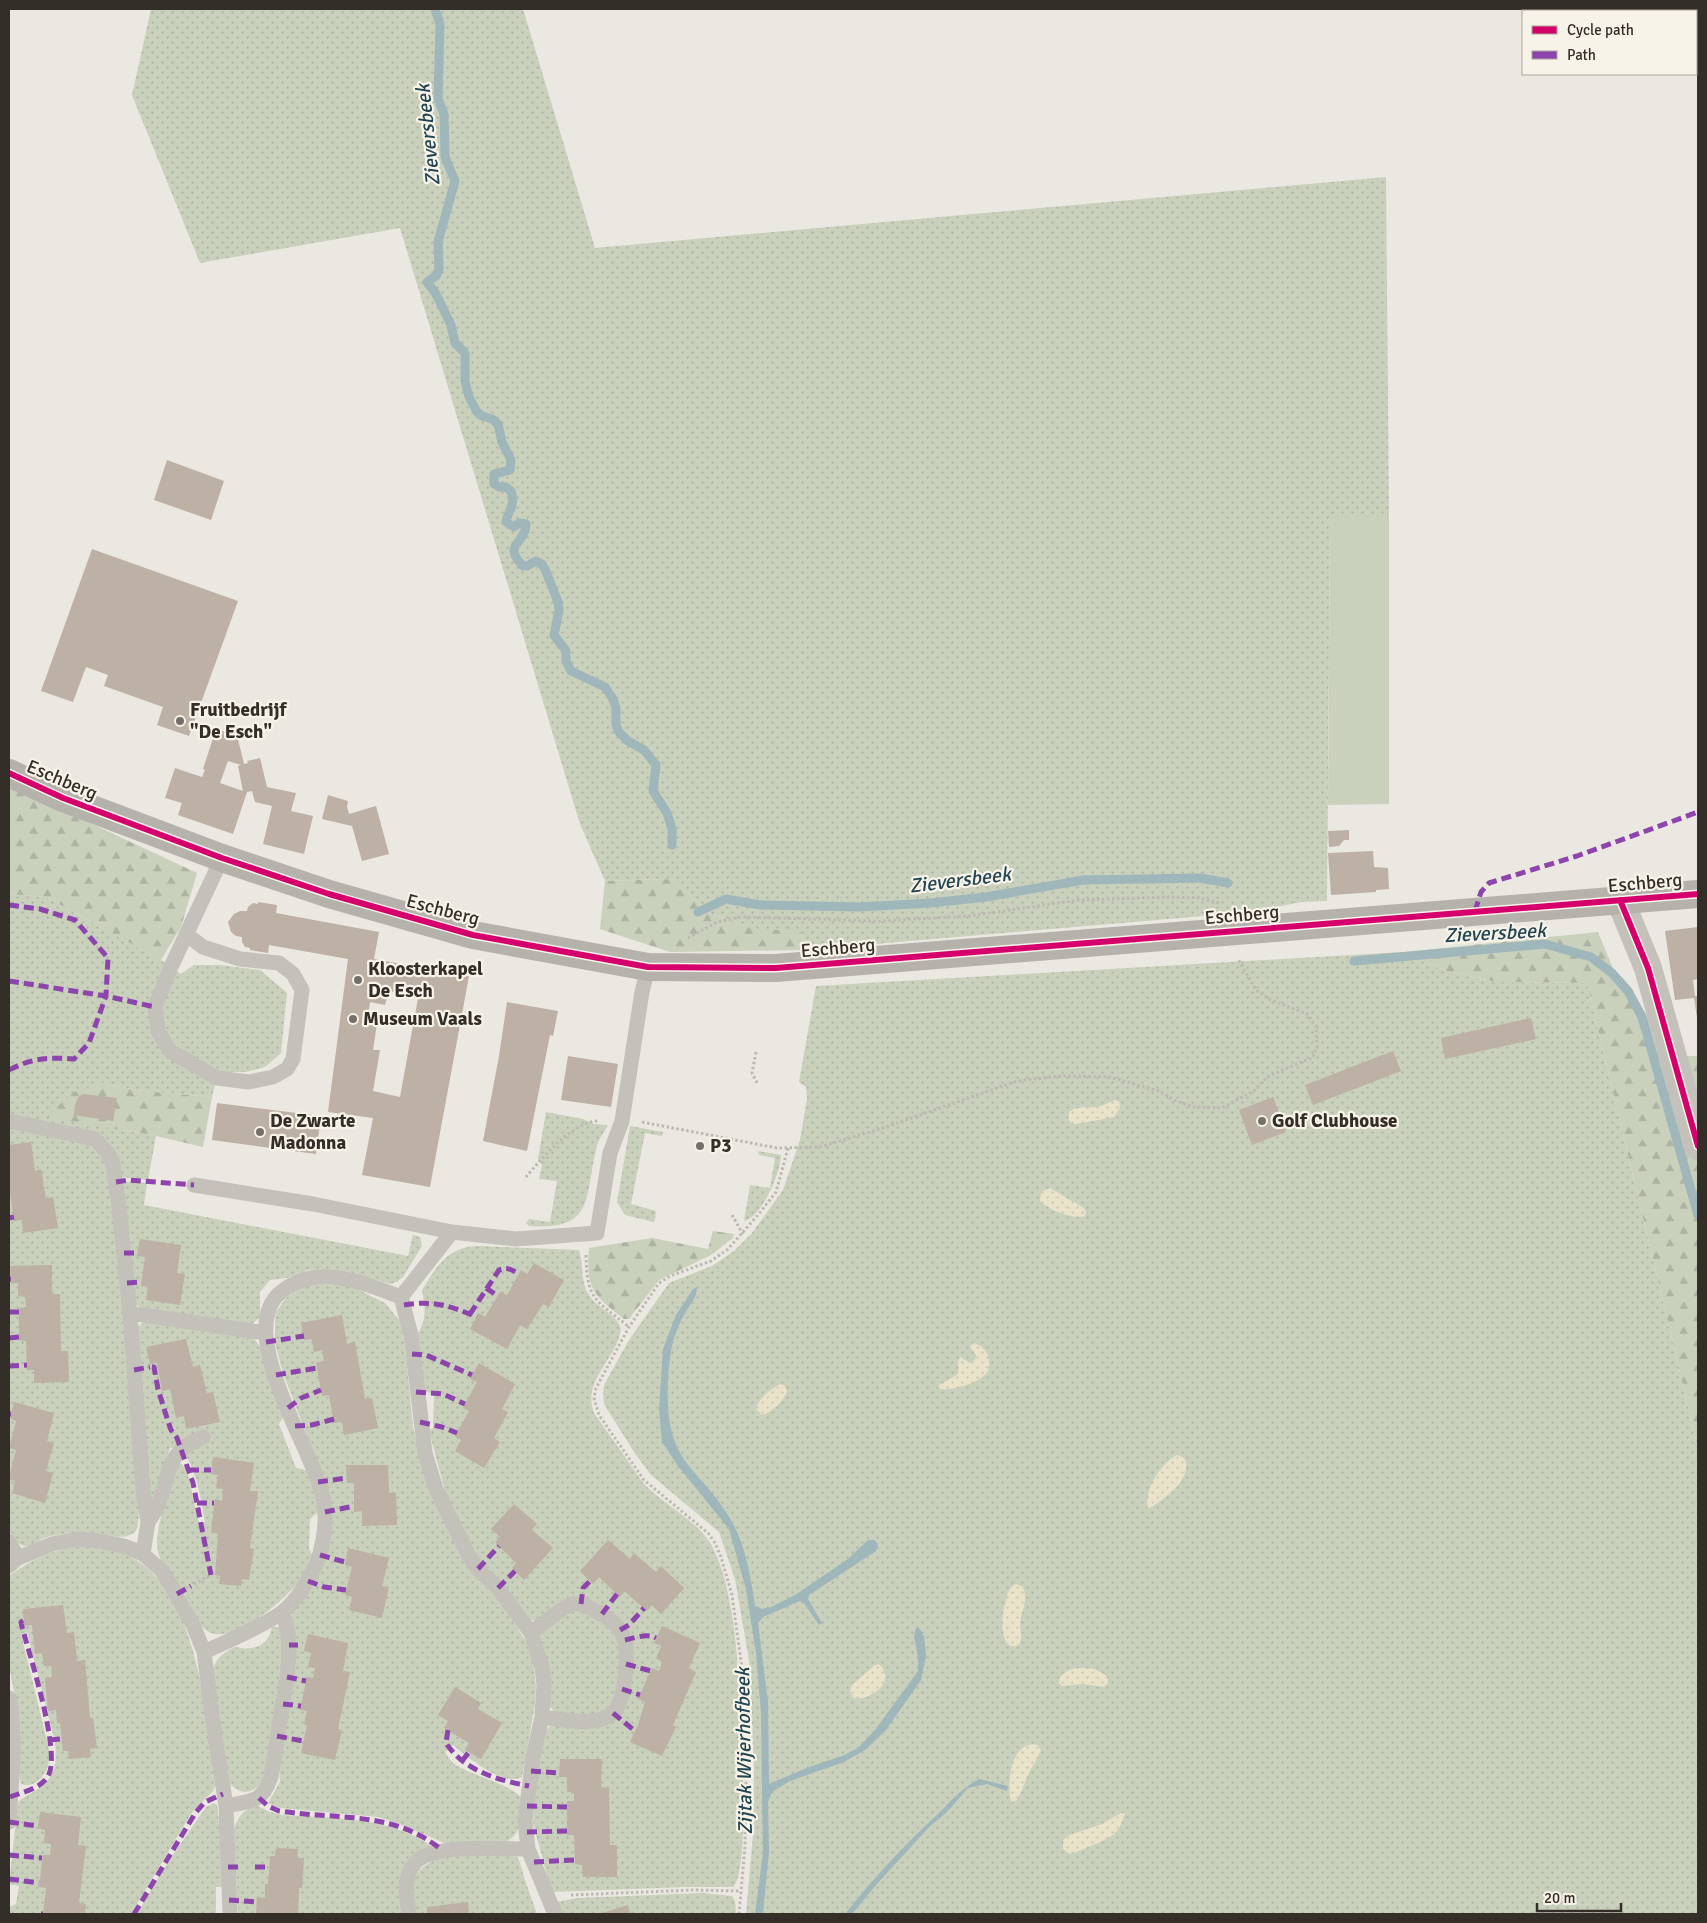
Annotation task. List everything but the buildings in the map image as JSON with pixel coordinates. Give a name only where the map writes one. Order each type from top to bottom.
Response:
[{"type":"street","name":"Eschberg","points":[[9,773],[63,798],[222,858],[329,894],[474,935],[648,968],[776,968],[1698,894]]},
{"type":"street","points":[[1620,900],[1648,968],[1698,1146]]},
{"type":"lane","points":[[186,934],[203,947],[240,959],[279,963],[292,974],[302,990],[292,1059],[287,1069],[272,1076],[249,1082],[217,1078],[170,1051],[158,1031],[155,1007],[170,969],[186,934],[222,858]]},
{"type":"lane","points":[[194,1185],[313,1204],[452,1232],[516,1238],[597,1233],[610,1153],[622,1121],[642,992],[648,968]]},
{"type":"lane","points":[[9,1121],[95,1139],[108,1153],[112,1165],[119,1206],[130,1313],[143,1491],[148,1522],[143,1554]]},
{"type":"lane","points":[[401,1297],[452,1232]]},
{"type":"lane","points":[[204,1652],[282,1612],[312,1574],[320,1555],[324,1534],[325,1512],[323,1497],[284,1401],[268,1354],[265,1332],[267,1316],[276,1296],[288,1286],[311,1277],[321,1276],[343,1278],[401,1297]]},
{"type":"lane","points":[[401,1297],[411,1335],[416,1392],[425,1453],[436,1489],[469,1556],[478,1569],[498,1588],[532,1633],[542,1667],[544,1685],[542,1717],[533,1757],[525,1821],[528,1849],[555,1914]]},
{"type":"lane","points":[[130,1313],[265,1332]]},
{"type":"lane","points":[[148,1522],[157,1507],[172,1459],[189,1442],[202,1437]]},
{"type":"lane","points":[[9,1542],[13,1562],[52,1544],[78,1539],[124,1546],[143,1554],[161,1570],[171,1585],[194,1627],[204,1652],[226,1806],[230,1914]]},
{"type":"lane","points":[[532,1633],[565,1608],[581,1604],[610,1620],[620,1630],[625,1640],[626,1648],[624,1680],[620,1699],[613,1713],[598,1720],[582,1721],[542,1717]]},
{"type":"lane","points":[[226,1806],[260,1798],[271,1776],[287,1678],[289,1653],[288,1634],[282,1612]]},
{"type":"lane","points":[[9,1698],[13,1760],[9,1822]]},
{"type":"lane","points":[[410,1914],[406,1894],[407,1882],[410,1872],[417,1861],[442,1850],[528,1849]]},
{"type":"path","points":[[681,942],[717,922],[741,917],[880,921],[969,916],[1079,900],[1125,898],[1199,898],[1223,904]]},
{"type":"path","points":[[526,1177],[544,1156],[584,1123],[630,1120],[777,1148],[820,1147],[1017,1081],[1063,1076],[1110,1077],[1159,1091],[1174,1100],[1194,1107],[1222,1108],[1256,1090],[1267,1077],[1313,1057],[1317,1047],[1316,1026],[1306,1014],[1269,999],[1256,990],[1224,932]]},
{"type":"path","points":[[756,1052],[752,1074],[758,1084]]},
{"type":"path","points":[[739,1914],[745,1846],[747,1705],[732,1595],[715,1543],[708,1533],[644,1480],[599,1415],[595,1407],[594,1398],[596,1388],[629,1327],[659,1283],[670,1276],[712,1261],[743,1234],[776,1192],[788,1148]]},
{"type":"path","points":[[732,1215],[743,1234]]},
{"type":"path","points":[[586,1234],[586,1277],[592,1296],[629,1327]]},
{"type":"path","points":[[191,1586],[211,1575]]},
{"type":"path","points":[[548,1896],[694,1890],[740,1891]]},
{"type":"green space","points":[[151,9],[523,9],[595,248],[1386,177],[1389,517],[1330,517],[1327,901],[1301,902],[1251,912],[805,950],[800,930],[760,930],[712,914],[671,879],[605,881],[580,824],[400,228],[200,263],[132,95]]},
{"type":"green space","points":[[1330,517],[1389,517],[1389,804],[1328,805]]},
{"type":"green space","points":[[9,785],[197,873],[181,927],[161,960],[46,897],[9,894]]},
{"type":"green space","points":[[671,879],[712,914],[760,930],[800,930],[805,950],[670,952],[600,929],[605,881]]},
{"type":"green space","points":[[9,894],[46,897],[161,960],[181,974],[194,965],[220,965],[260,970],[287,993],[281,1053],[265,1067],[246,1072],[218,1072],[212,1097],[143,1091],[100,1083],[121,1130],[156,1136],[148,1180],[121,1177],[114,1154],[9,1116]]},
{"type":"green space","points":[[1598,932],[1619,983],[1683,1056],[1698,1056],[1698,1448],[1587,983],[1496,982],[1446,971],[1403,952]]},
{"type":"green space","points":[[1403,952],[1446,971],[1496,982],[1587,983],[1698,1448],[1698,1914],[746,1914],[753,1835],[754,1768],[749,1660],[735,1579],[719,1532],[651,1475],[604,1404],[603,1394],[604,1385],[629,1340],[669,1283],[712,1266],[734,1251],[752,1233],[783,1190],[800,1140],[807,1098],[806,1087],[799,1082],[816,986]]},
{"type":"green space","points":[[100,1083],[143,1091],[212,1097],[203,1147],[156,1136],[47,1117],[72,1093]]},
{"type":"green space","points":[[546,1112],[583,1119],[594,1124],[608,1125],[598,1143],[588,1194],[584,1206],[577,1216],[566,1222],[551,1226],[529,1226],[526,1223],[529,1219],[550,1222],[557,1181],[539,1179],[542,1165],[538,1159]]},
{"type":"green space","points":[[9,1125],[84,1141],[104,1153],[116,1226],[139,1509],[136,1530],[128,1536],[118,1537],[98,1533],[64,1534],[47,1537],[25,1546],[17,1542],[9,1531]]},
{"type":"green space","points":[[630,1126],[663,1132],[662,1136],[645,1133],[631,1204],[656,1211],[655,1221],[653,1222],[625,1215],[617,1202]]},
{"type":"green space","points":[[758,1151],[781,1155],[780,1163],[774,1182],[764,1203],[751,1218],[744,1221],[750,1185],[770,1188],[775,1158],[759,1155]]},
{"type":"green space","points":[[127,1182],[147,1183],[144,1205],[408,1256],[413,1235],[420,1237],[422,1246],[403,1277],[397,1282],[390,1284],[350,1272],[328,1269],[308,1270],[287,1278],[270,1280],[260,1292],[260,1317],[252,1324],[140,1308],[134,1302],[121,1186]]},
{"type":"green space","points":[[713,1231],[734,1234],[733,1238],[711,1255],[659,1280],[629,1319],[624,1319],[613,1311],[594,1290],[589,1273],[589,1248],[652,1238],[708,1249]]},
{"type":"green space","points":[[467,1247],[579,1250],[586,1290],[592,1300],[615,1319],[621,1328],[619,1339],[596,1379],[592,1390],[591,1401],[594,1413],[644,1484],[691,1522],[708,1539],[721,1567],[734,1628],[739,1681],[743,1765],[742,1846],[739,1873],[733,1887],[553,1892],[549,1883],[533,1823],[537,1773],[546,1731],[551,1725],[607,1722],[632,1656],[594,1604],[536,1621],[529,1620],[478,1558],[447,1498],[429,1431],[433,1428],[434,1395],[424,1390],[418,1333],[424,1318],[422,1290],[438,1266],[451,1254]]},
{"type":"green space","points":[[323,1283],[351,1286],[385,1303],[399,1320],[402,1328],[407,1365],[413,1427],[421,1457],[481,1580],[504,1607],[527,1643],[533,1657],[536,1688],[535,1705],[522,1777],[514,1779],[505,1778],[496,1774],[476,1763],[453,1745],[445,1752],[452,1762],[459,1767],[502,1785],[519,1795],[522,1802],[519,1826],[515,1835],[507,1841],[447,1844],[378,1817],[280,1808],[268,1803],[280,1782],[279,1768],[292,1612],[314,1585],[324,1562],[316,1459],[283,1373],[275,1343],[275,1321],[276,1312],[286,1298],[303,1286]]},
{"type":"green space","points":[[147,1322],[254,1338],[260,1347],[265,1367],[284,1416],[279,1424],[296,1468],[306,1470],[316,1496],[318,1512],[310,1519],[309,1548],[312,1555],[302,1577],[272,1608],[259,1618],[232,1632],[220,1634],[209,1632],[201,1625],[185,1594],[159,1557],[157,1542],[160,1519],[179,1463],[187,1471],[199,1524],[205,1522],[193,1470],[189,1461],[177,1447],[170,1448],[151,1504],[136,1329],[142,1323]]},
{"type":"green space","points":[[82,1546],[120,1552],[146,1568],[167,1591],[182,1620],[194,1654],[202,1689],[215,1786],[213,1791],[192,1812],[131,1914],[9,1914],[9,1907],[16,1904],[19,1886],[9,1884],[18,1802],[47,1781],[54,1770],[56,1758],[55,1742],[27,1632],[21,1634],[48,1745],[49,1757],[48,1766],[40,1780],[31,1784],[21,1784],[19,1776],[18,1711],[9,1667],[9,1576],[44,1556]]},
{"type":"green space","points":[[571,1610],[586,1611],[615,1633],[622,1652],[614,1701],[607,1711],[592,1716],[560,1713],[550,1707],[539,1640],[548,1627]]},
{"type":"green space","points":[[272,1626],[280,1628],[284,1645],[270,1752],[260,1783],[253,1790],[244,1792],[230,1784],[212,1673],[217,1660],[226,1652],[235,1647],[254,1648],[264,1643]]},
{"type":"green space","points":[[214,1803],[217,1805],[220,1829],[222,1887],[216,1887],[216,1914],[137,1914],[163,1870],[201,1814],[206,1807]]},
{"type":"green space","points":[[258,1806],[270,1812],[283,1815],[378,1824],[396,1829],[430,1845],[431,1847],[423,1850],[405,1914],[238,1914],[234,1829],[243,1813]]},
{"type":"green space","points":[[462,1855],[507,1855],[517,1857],[519,1860],[537,1914],[414,1914],[412,1895],[415,1879],[422,1868],[433,1861]]},
{"type":"green space","points":[[703,1893],[732,1896],[735,1901],[736,1914],[562,1914],[556,1902],[577,1898]]},
{"type":"sand","points":[[1116,1100],[1119,1102],[1120,1108],[1114,1117],[1076,1124],[1071,1123],[1068,1119],[1069,1112],[1076,1108],[1099,1106]]},
{"type":"sand","points":[[1050,1188],[1084,1208],[1085,1216],[1068,1215],[1043,1204],[1040,1201],[1041,1192]]},
{"type":"sand","points":[[974,1343],[987,1353],[989,1368],[985,1375],[972,1383],[957,1388],[938,1388],[939,1385],[957,1375],[960,1357],[970,1363],[975,1360],[976,1355],[970,1347]]},
{"type":"sand","points":[[781,1384],[785,1386],[787,1391],[784,1398],[773,1409],[762,1415],[756,1409],[759,1401],[769,1391]]},
{"type":"sand","points":[[1177,1455],[1185,1459],[1186,1463],[1182,1480],[1169,1494],[1148,1509],[1148,1494],[1155,1478],[1159,1471]]},
{"type":"sand","points":[[1016,1584],[1023,1587],[1025,1602],[1020,1620],[1020,1642],[1016,1646],[1010,1646],[1006,1642],[1003,1632],[1003,1610],[1008,1593]]},
{"type":"sand","points":[[878,1664],[884,1672],[884,1683],[873,1694],[863,1698],[854,1698],[850,1692],[852,1685]]},
{"type":"sand","points":[[1076,1668],[1098,1670],[1108,1678],[1108,1683],[1104,1687],[1082,1684],[1062,1686],[1059,1680],[1062,1675]]},
{"type":"sand","points":[[1038,1745],[1041,1750],[1040,1753],[1018,1798],[1016,1801],[1011,1802],[1009,1786],[1015,1758],[1019,1751],[1026,1746]]},
{"type":"sand","points":[[1121,1813],[1125,1813],[1121,1824],[1111,1836],[1070,1854],[1063,1849],[1063,1841],[1067,1836],[1102,1824]]},
{"type":"water","points":[[697,1287],[695,1298],[682,1319],[672,1345],[668,1390],[670,1425],[681,1454],[726,1512],[738,1534],[749,1569],[755,1606],[762,1609],[771,1607],[795,1595],[848,1559],[868,1540],[874,1540],[878,1544],[876,1551],[809,1595],[808,1599],[822,1623],[819,1625],[804,1603],[800,1601],[763,1617],[758,1623],[768,1702],[769,1784],[858,1748],[875,1730],[918,1671],[918,1657],[914,1636],[916,1628],[920,1629],[924,1636],[926,1656],[921,1680],[886,1730],[865,1750],[844,1762],[790,1781],[772,1792],[768,1802],[769,1851],[763,1914],[755,1914],[763,1853],[761,1713],[756,1653],[746,1589],[729,1529],[678,1466],[662,1442],[659,1409],[663,1349],[676,1315],[693,1289]]},
{"type":"water","points":[[979,1779],[1008,1786],[1007,1791],[987,1784],[968,1788],[947,1812],[929,1827],[852,1914],[845,1914],[913,1838],[967,1786]]},
{"type":"waterway","name":"Zieversbeek","points":[[435,9],[440,24],[438,99],[444,114],[445,157],[455,181],[438,242],[439,270],[436,276],[427,282],[436,294],[451,325],[455,343],[465,353],[465,381],[469,397],[477,412],[498,424],[502,442],[511,460],[510,470],[494,474],[494,484],[499,487],[506,487],[511,491],[513,500],[506,522],[514,527],[519,523],[526,524],[525,531],[514,548],[514,553],[523,566],[536,561],[542,564],[545,569],[558,602],[559,610],[554,635],[566,651],[566,661],[571,671],[605,687],[613,699],[616,708],[616,725],[619,732],[628,741],[644,750],[656,765],[653,791],[667,813],[672,829],[672,845]]},
{"type":"waterway","name":"Zieversbeek","points":[[698,912],[726,899],[760,905],[859,907],[931,903],[986,897],[1083,880],[1200,878],[1228,883]]},
{"type":"waterway","name":"Zieversbeek","points":[[1354,961],[1545,944],[1591,957],[1612,973],[1628,991],[1642,1017],[1698,1215]]},
{"type":"marked path","points":[[1475,911],[1481,892],[1489,883],[1577,856],[1698,812]]},
{"type":"marked path","points":[[9,905],[40,909],[75,920],[108,958],[106,996],[89,1043],[74,1059],[40,1059],[9,1070]]},
{"type":"marked path","points":[[9,981],[106,996],[155,1007]]},
{"type":"marked path","points":[[116,1182],[129,1180],[194,1185]]},
{"type":"marked path","points":[[9,1218],[14,1217]]},
{"type":"marked path","points":[[124,1253],[138,1253]]},
{"type":"marked path","points":[[470,1314],[499,1270],[509,1269],[519,1274]]},
{"type":"marked path","points":[[127,1283],[141,1282]]},
{"type":"marked path","points":[[486,1288],[498,1296]]},
{"type":"marked path","points":[[404,1305],[424,1303],[441,1305],[477,1317]]},
{"type":"marked path","points":[[9,1312],[19,1312]]},
{"type":"marked path","points":[[266,1342],[304,1336]]},
{"type":"marked path","points":[[9,1338],[19,1337]]},
{"type":"marked path","points":[[412,1354],[426,1355],[472,1375]]},
{"type":"marked path","points":[[9,1366],[27,1365]]},
{"type":"marked path","points":[[134,1370],[150,1367]]},
{"type":"marked path","points":[[152,1367],[154,1367],[158,1389],[171,1430],[177,1438],[193,1483],[211,1575]]},
{"type":"marked path","points":[[276,1375],[317,1368]]},
{"type":"marked path","points":[[288,1408],[301,1398],[321,1390]]},
{"type":"marked path","points":[[416,1392],[443,1394],[465,1404]]},
{"type":"marked path","points":[[295,1426],[312,1425],[334,1419]]},
{"type":"marked path","points":[[420,1422],[457,1433]]},
{"type":"marked path","points":[[189,1470],[211,1470]]},
{"type":"marked path","points":[[318,1482],[347,1478]]},
{"type":"marked path","points":[[197,1503],[214,1503]]},
{"type":"marked path","points":[[325,1512],[354,1506]]},
{"type":"marked path","points":[[478,1569],[499,1546]]},
{"type":"marked path","points":[[320,1555],[345,1562]]},
{"type":"marked path","points":[[498,1588],[515,1571]]},
{"type":"marked path","points":[[308,1581],[324,1587],[346,1590]]},
{"type":"marked path","points":[[581,1604],[583,1588],[590,1581]]},
{"type":"marked path","points":[[177,1594],[191,1586]]},
{"type":"marked path","points":[[602,1614],[617,1594]]},
{"type":"marked path","points":[[620,1630],[629,1625],[644,1608]]},
{"type":"marked path","points":[[10,1797],[42,1783],[49,1774],[51,1762],[51,1745],[43,1702],[21,1622],[24,1620]]},
{"type":"marked path","points":[[625,1640],[645,1636],[656,1638]]},
{"type":"marked path","points":[[289,1645],[298,1645]]},
{"type":"marked path","points":[[626,1664],[651,1671]]},
{"type":"marked path","points":[[287,1677],[306,1681]]},
{"type":"marked path","points":[[622,1689],[640,1695]]},
{"type":"marked path","points":[[283,1704],[301,1706]]},
{"type":"marked path","points":[[613,1713],[635,1731]]},
{"type":"marked path","points":[[448,1730],[446,1743],[462,1761],[483,1773],[505,1781],[529,1786]]},
{"type":"marked path","points":[[277,1736],[303,1741]]},
{"type":"marked path","points":[[50,1740],[61,1739]]},
{"type":"marked path","points":[[462,1761],[469,1752]]},
{"type":"marked path","points":[[531,1771],[559,1773]]},
{"type":"marked path","points":[[134,1914],[196,1812],[205,1802],[223,1794]]},
{"type":"marked path","points":[[259,1798],[268,1806],[279,1811],[384,1822],[404,1828],[423,1837],[442,1850]]},
{"type":"marked path","points":[[527,1806],[567,1807]]},
{"type":"marked path","points":[[9,1822],[38,1826]]},
{"type":"marked path","points":[[527,1832],[567,1831]]},
{"type":"marked path","points":[[9,1855],[42,1858]]},
{"type":"marked path","points":[[534,1862],[575,1860]]},
{"type":"marked path","points":[[228,1867],[241,1867]]},
{"type":"marked path","points":[[255,1867],[269,1867]]},
{"type":"marked path","points":[[9,1879],[39,1883]]},
{"type":"marked path","points":[[229,1900],[257,1902]]},
{"type":"cycle path","points":[[9,773],[63,798],[222,858],[329,894],[473,935],[648,967],[776,968],[1698,894]]},
{"type":"cycle path","points":[[1620,900],[1648,968],[1698,1146]]},
{"type":"place","name":"Fruitbedrijf \"De Esch\"","points":[[180,721]]},
{"type":"place","name":"Kloosterkapel De Esch","points":[[358,980]]},
{"type":"place","name":"Museum Vaals","points":[[353,1019]]},
{"type":"place","name":"Golf Clubhouse","points":[[1262,1121]]},
{"type":"place","name":"De Zwarte Madonna","points":[[260,1132]]},
{"type":"place","name":"P3","points":[[700,1146]]},
{"type":"water label","name":"Zijtak Wijerhofbeek","points":[[744,1751]]}]
